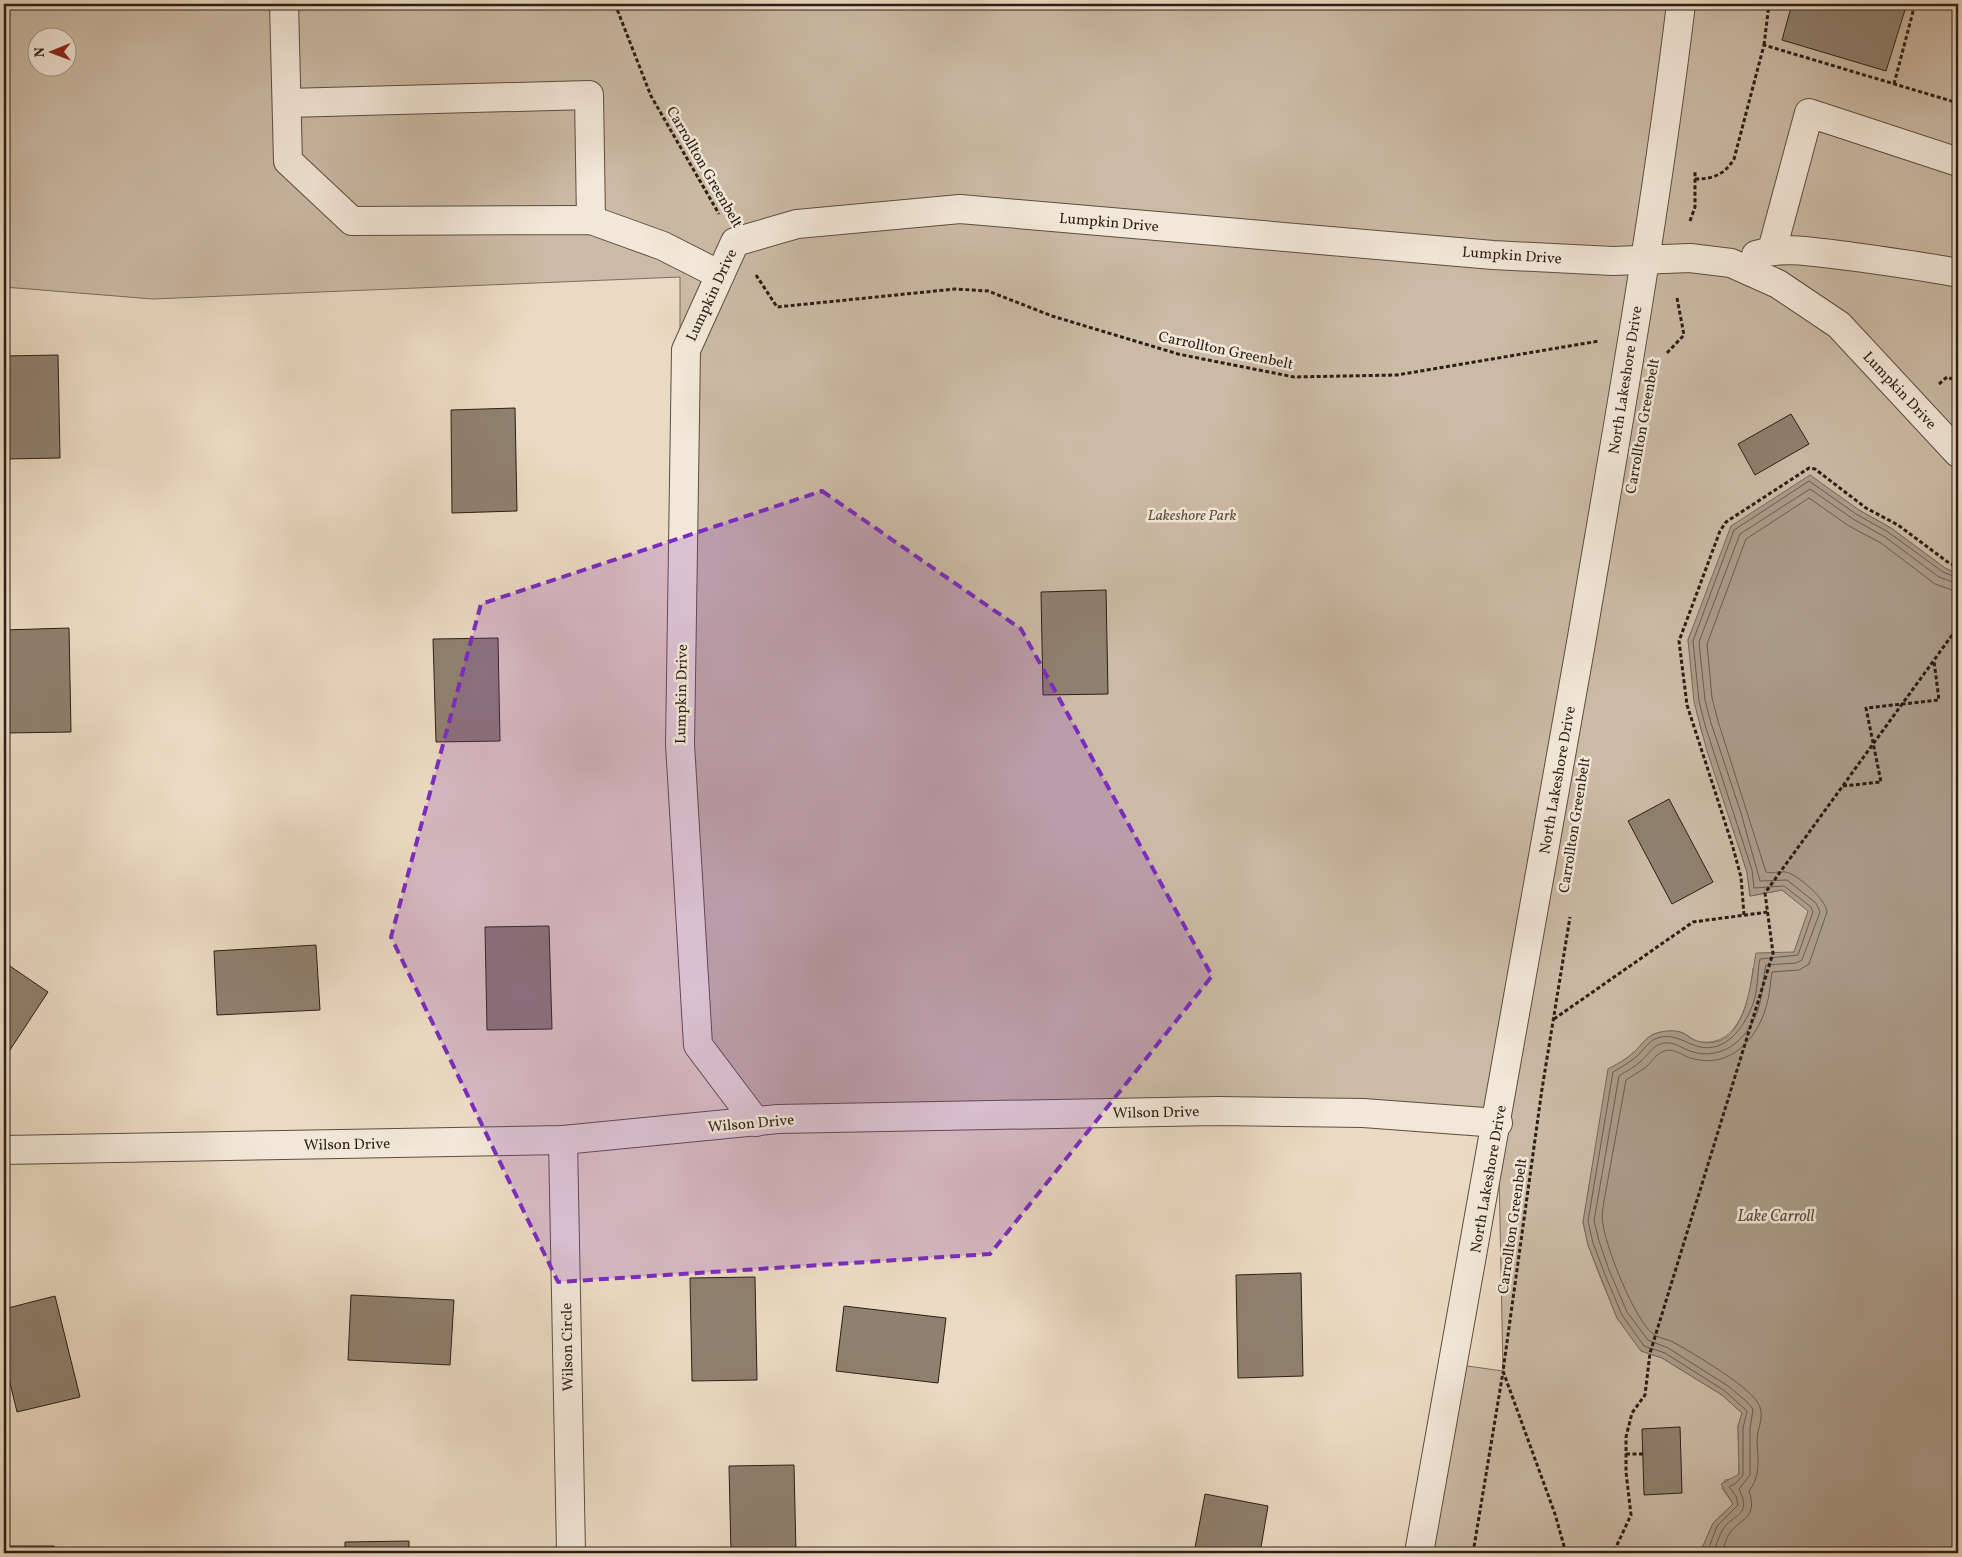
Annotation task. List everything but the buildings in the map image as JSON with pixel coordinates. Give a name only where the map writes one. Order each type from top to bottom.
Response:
[{"type":"street","points":[[284,4],[288,161],[352,221],[591,220],[663,246],[720,275]]},
{"type":"street","name":"North Lakeshore Drive","points":[[1418,1553],[1498,1123],[1632,344],[1666,130],[1681,4]]},
{"type":"street","points":[[287,103],[589,95],[591,220]]},
{"type":"street","points":[[1772,250],[1809,113],[1958,162]]},
{"type":"street","name":"Lumpkin Drive","points":[[756,1122],[698,1045],[680,744],[686,350],[735,242],[797,224],[960,209],[1492,254],[1613,261],[1690,258],[1731,263],[1778,284],[1839,325],[1958,452]]},
{"type":"street","points":[[1731,263],[1772,250],[1816,252],[1918,265],[1958,273]]},
{"type":"street","name":"Wilson Drive","points":[[4,1150],[562,1140],[788,1119],[1274,1110],[1363,1113],[1498,1123]]},
{"type":"street","name":"Wilson Circle","points":[[562,1140],[571,1553]]},
{"type":"path","name":"Carrollton Greenbelt","points":[[615,4],[651,96],[735,242],[777,307],[955,289],[988,291],[1052,316],[1178,354],[1294,377],[1397,375],[1605,340],[1632,344],[1666,353],[1665,363]]},
{"type":"path","points":[[1764,45],[1769,4]]},
{"type":"path","points":[[1894,84],[1915,4]]},
{"type":"path","points":[[1666,353],[1684,335],[1677,298]]},
{"type":"path","points":[[1744,915],[1741,877],[1687,705],[1679,641],[1720,531],[1726,522],[1809,468],[1815,469],[1866,508],[1892,521],[1949,563],[1958,567]]},
{"type":"path","points":[[1607,1553],[1616,1546],[1631,1516],[1626,1437],[1632,1412],[1645,1395],[1650,1353],[1773,953],[1765,893],[1958,627]]},
{"type":"path","points":[[1843,786],[1881,782],[1866,708],[1939,700],[1934,660]]},
{"type":"path","name":"Carrollton Greenbelt","points":[[1566,1553],[1555,1514],[1503,1371],[1553,1020],[1571,912]]},
{"type":"path","points":[[1553,1020],[1693,922],[1768,912]]},
{"type":"path","points":[[1473,1553],[1503,1371]]},
{"type":"path","points":[[1626,1454],[1643,1454]]},
{"type":"highlighted area","points":[[822,491],[1021,629],[1212,976],[990,1254],[558,1282],[391,937],[481,604]]},
{"type":"green space","name":"Lakeshore Park","points":[[4,4],[1958,4],[1958,574],[1945,568],[1891,528],[1859,510],[1694,625],[1688,640],[1700,726],[1747,872],[1750,896],[1782,890],[1809,911],[1794,952],[1753,968],[1745,1006],[1734,1029],[1725,1037],[1714,1041],[1700,1042],[1680,1032],[1668,1031],[1657,1033],[1648,1037],[1628,1057],[1609,1069],[1583,1222],[1588,1245],[1617,1318],[1641,1351],[1662,1358],[1722,1395],[1742,1413],[1738,1426],[1739,1474],[1733,1479],[1725,1480],[1722,1488],[1733,1504],[1713,1523],[1700,1553],[1419,1553],[1453,1364],[1503,1371],[1498,1123],[756,1122],[698,1045],[680,744],[680,277],[153,299],[4,287]]},
{"type":"water","name":"Lake Carroll","points":[[1810,475],[1859,510],[1891,528],[1945,568],[1958,574],[1958,1553],[1700,1553],[1713,1523],[1733,1504],[1721,1484],[1739,1474],[1738,1426],[1742,1413],[1722,1395],[1662,1358],[1641,1351],[1617,1318],[1588,1245],[1583,1222],[1608,1069],[1628,1057],[1648,1037],[1657,1033],[1676,1031],[1697,1041],[1713,1042],[1726,1037],[1736,1027],[1743,1014],[1748,998],[1756,953],[1794,952],[1808,911],[1782,890],[1750,896],[1747,872],[1707,751],[1694,702],[1688,640],[1731,526]]}]
